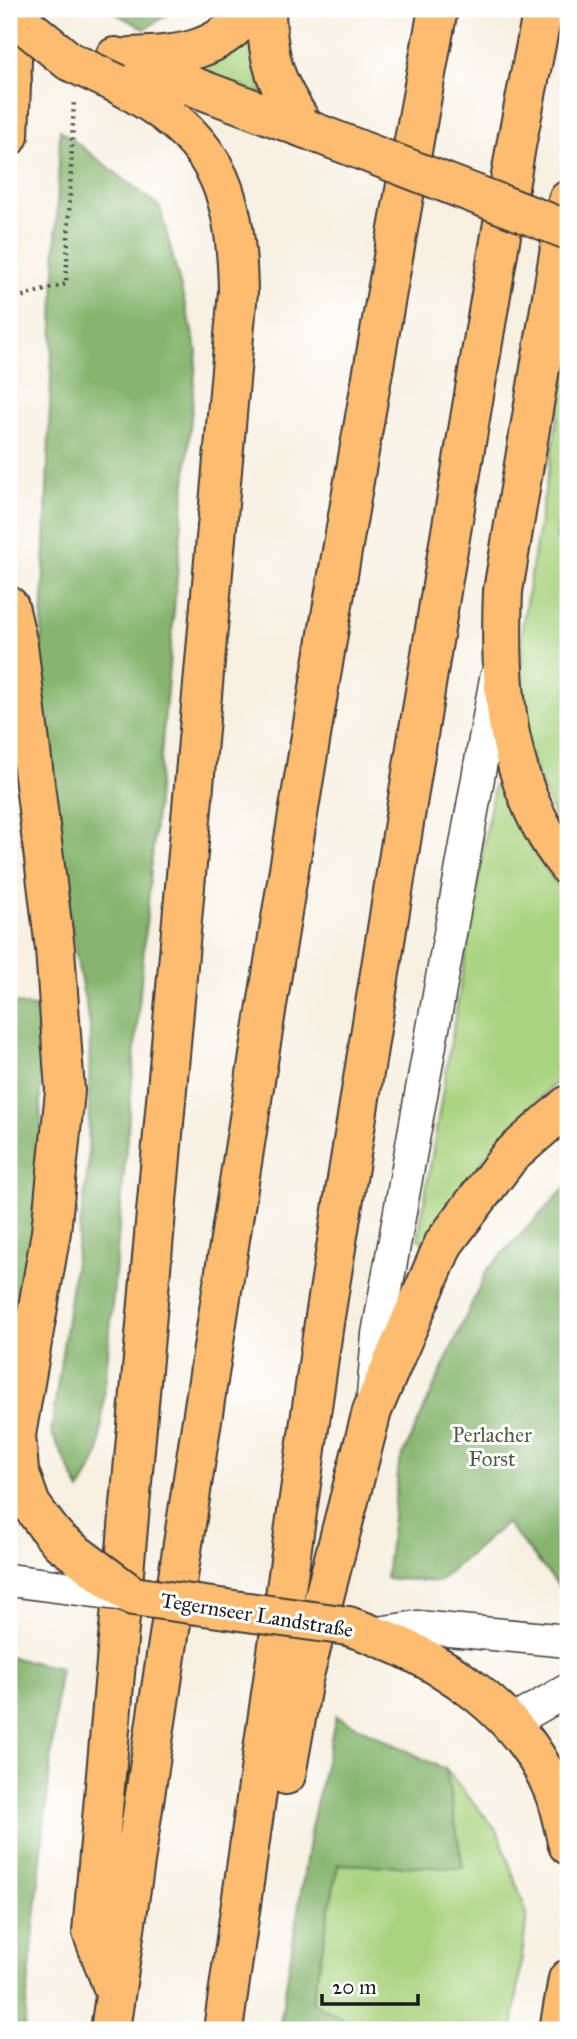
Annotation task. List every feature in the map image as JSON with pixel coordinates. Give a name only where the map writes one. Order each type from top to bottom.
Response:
[{"type":"main road","points":[[117,71],[202,47],[236,30],[252,9]]},
{"type":"main road","points":[[266,9],[267,46],[281,92],[306,129]]},
{"type":"main road","points":[[113,2012],[212,1355],[341,550],[438,9]]},
{"type":"main road","points":[[223,2030],[324,1323],[441,592],[516,146],[543,9]]},
{"type":"main road","points":[[14,15],[69,61],[117,71],[306,129],[568,230]]},
{"type":"main road","points":[[9,136],[14,15]]},
{"type":"main road","points":[[113,2012],[92,1932],[238,290],[237,244],[228,195],[198,142],[117,71]]},
{"type":"main road","points":[[568,201],[503,591],[501,650],[509,739],[531,808],[549,842],[568,866]]},
{"type":"main road","points":[[9,606],[18,645],[55,949],[65,1091],[51,1232],[16,1435],[19,1471],[31,1504],[60,1542],[133,1596]]},
{"type":"main road","points":[[242,1910],[279,1812],[303,1679],[372,1411],[444,1243],[509,1157],[568,1105]]},
{"type":"main road","name":"Tegernseer Landstraße","points":[[133,1596],[348,1626],[372,1634],[415,1640],[510,1723],[536,1756],[556,1798],[568,1845]]},
{"type":"main road","points":[[559,2030],[568,1979]]},
{"type":"street","points":[[372,1411],[378,1334],[501,650]]},
{"type":"street","name":"Tegernseer Landstraße","points":[[9,1580],[133,1596]]},
{"type":"street","points":[[415,1640],[568,1641]]},
{"type":"street","points":[[510,1723],[568,1690]]},
{"type":"path","points":[[9,300],[66,284],[75,94]]},
{"type":"green space","points":[[107,9],[176,9],[145,29]]},
{"type":"green space","points":[[250,33],[263,95],[200,70]]},
{"type":"green space","points":[[60,130],[160,207],[197,351],[99,1454],[80,1491],[51,1432],[88,1169],[90,1025],[76,956],[39,709]]},
{"type":"green space","points":[[568,356],[568,843],[560,832],[521,732],[522,627]]},
{"type":"green space","points":[[568,455],[568,543],[557,539]]},
{"type":"green space","points":[[494,785],[502,786],[529,844],[547,871],[568,895],[568,1073],[506,1131],[473,1173],[425,1243],[418,1239]]},
{"type":"green space","points":[[9,1002],[38,1008],[43,1211],[9,1385]]},
{"type":"green space","name":"Perlacher Forst","points":[[568,1185],[568,1592],[563,1591],[506,1523],[438,1582],[386,1578],[399,1464],[487,1270]]},
{"type":"green space","points":[[9,1657],[60,1668],[24,2030],[9,2030]]},
{"type":"green space","points":[[336,1716],[446,1770],[463,1868],[338,1864],[312,2002],[363,2030],[279,2030],[311,1828]]},
{"type":"green space","points":[[446,1770],[498,1832],[527,1914],[513,2030],[363,2030],[312,2002],[338,1864],[463,1868]]}]
